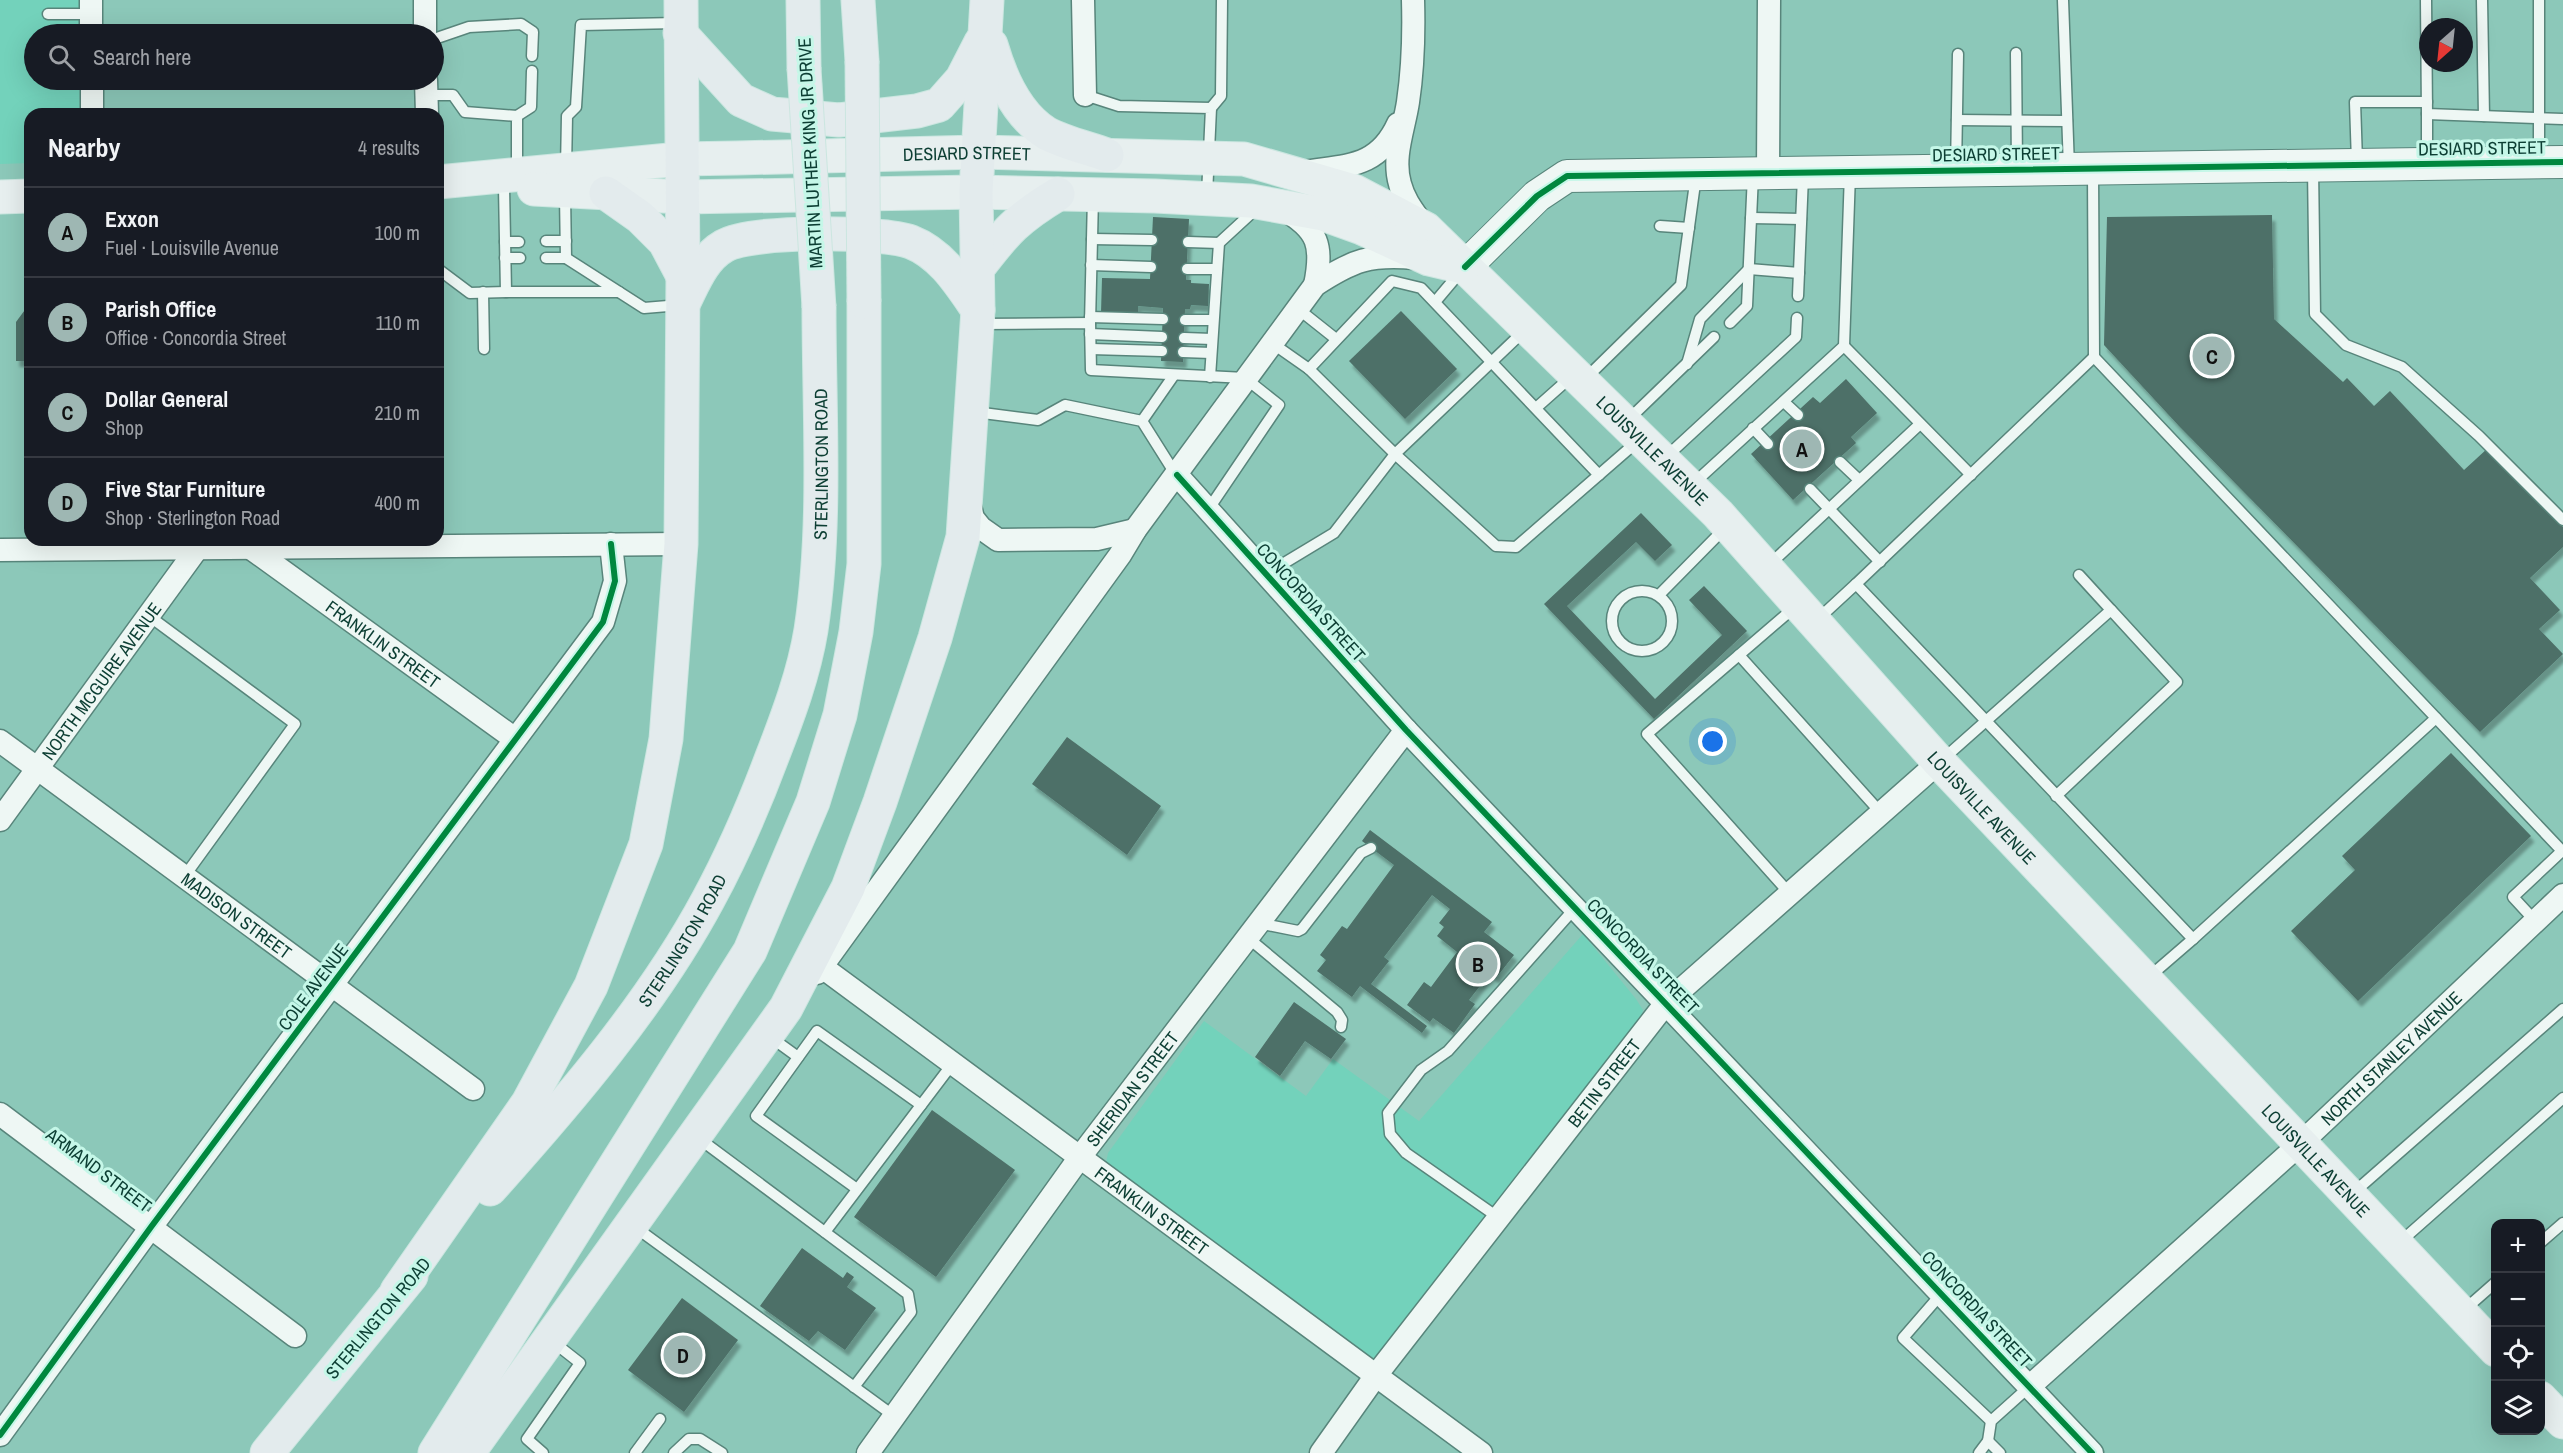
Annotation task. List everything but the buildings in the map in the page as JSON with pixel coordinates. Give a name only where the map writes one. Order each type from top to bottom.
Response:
[{"type":"highway","name":"MARTIN LUTHER KING JR DRIVE","points":[[803,0],[804,68],[819,307]]},
{"type":"highway","points":[[435,1453],[750,951],[813,802],[840,715],[856,632],[864,564],[862,61],[858,0]]},
{"type":"highway","points":[[680,19],[741,100],[772,114],[839,120],[917,111],[939,105],[962,79],[987,16]]},
{"type":"highway","points":[[468,1453],[786,1008],[848,888],[887,780],[958,563],[968,496],[977,317],[976,192],[987,16]]},
{"type":"highway","points":[[987,16],[1000,78],[1024,111],[1046,132],[1107,155]]},
{"type":"highway","points":[[397,1291],[528,1103],[591,986],[646,844],[666,739],[681,544],[683,197],[680,159],[680,19]]},
{"type":"highway","points":[[606,193],[640,218],[665,242],[683,291]]},
{"type":"highway","points":[[978,268],[1007,230],[1025,214],[1058,194]]},
{"type":"highway","points":[[683,291],[701,268],[724,246],[757,238],[843,234],[891,237],[912,243],[931,254],[956,277],[977,317]]},
{"type":"highway","name":"STERLINGTON ROAD","points":[[267,1453],[397,1291],[544,1129],[658,980],[708,900],[754,804],[787,717],[810,632],[819,552],[819,307]]},
{"type":"main road","name":"DESIARD STREET","points":[[444,183],[565,180],[680,159],[979,152],[1244,159],[1354,191],[1428,244],[1465,267]]},
{"type":"main road","name":"DESIARD STREET","points":[[565,180],[606,193],[683,197],[976,192],[1207,198],[1269,203],[1323,214],[1362,228],[1428,244]]},
{"type":"main road","points":[[0,196],[24,196]]},
{"type":"main road","name":"LOUISVILLE AVENUE","points":[[1465,267],[1580,376],[1728,525],[1940,762],[2491,1345]]},
{"type":"main road","points":[[2545,1402],[2563,1422]]},
{"type":"street","points":[[425,0],[425,24]]},
{"type":"street","points":[[1083,0],[1085,95]]},
{"type":"street","points":[[786,1008],[822,967],[1120,555],[1135,530],[1315,285],[1343,267],[1366,258],[1428,244],[1400,184],[1397,155],[1408,103],[1414,55],[1413,0]]},
{"type":"street","points":[[1761,172],[1769,0]]},
{"type":"street","points":[[92,90],[92,108]]},
{"type":"street","points":[[1293,174],[1360,164],[1389,143],[1408,103]]},
{"type":"street","name":"DESIARD STREET","points":[[1465,267],[1537,196],[1567,176],[2551,162]]},
{"type":"street","points":[[1269,203],[1293,215],[1307,228],[1316,241],[1320,259],[1315,285]]},
{"type":"street","name":"CONCORDIA STREET","points":[[1177,475],[1406,730],[2092,1453]]},
{"type":"street","points":[[968,496],[973,518],[981,528],[998,540]]},
{"type":"street","points":[[958,563],[981,545],[998,540],[1097,538],[1135,530]]},
{"type":"street","name":"COLE AVENUE","points":[[0,1435],[151,1227],[603,622],[615,580],[611,544]]},
{"type":"street","points":[[212,546],[252,549],[681,544]]},
{"type":"street","points":[[0,550],[159,546]]},
{"type":"street","name":"NORTH MCGUIRE AVENUE","points":[[0,820],[198,546]]},
{"type":"street","name":"FRANKLIN STREET","points":[[252,549],[515,739]]},
{"type":"street","name":"SHERIDAN STREET","points":[[868,1453],[1080,1157],[1406,730]]},
{"type":"street","name":"MADISON STREET","points":[[0,741],[473,1089]]},
{"type":"street","name":"BETIN STREET","points":[[1321,1453],[1377,1374],[1666,1003],[1940,762]]},
{"type":"street","name":"NORTH STANLEY AVENUE","points":[[2030,1386],[2300,1144],[2563,895]]},
{"type":"street","name":"FRANKLIN STREET","points":[[822,967],[1377,1374],[1481,1453]]},
{"type":"street","name":"ARMAND STREET","points":[[0,1114],[295,1336]]},
{"type":"lane","points":[[1207,198],[1211,108],[1221,96],[1222,0]]},
{"type":"lane","points":[[2063,0],[2067,121],[2081,168],[2094,357],[2562,852],[2513,897],[2536,922]]},
{"type":"lane","points":[[2426,0],[2427,163]]},
{"type":"lane","points":[[2482,0],[2484,116]]},
{"type":"lane","points":[[2539,0],[2539,118],[2551,162]]},
{"type":"lane","points":[[48,14],[91,16]]},
{"type":"lane","points":[[566,258],[567,116],[576,107],[581,25],[680,19]]},
{"type":"lane","points":[[444,36],[469,27],[522,24],[533,32],[532,56]]},
{"type":"lane","points":[[2016,53],[2017,169]]},
{"type":"lane","points":[[1956,169],[1958,54]]},
{"type":"lane","points":[[427,96],[453,95],[465,112],[518,116],[531,107],[532,71]]},
{"type":"lane","points":[[1085,95],[1119,106],[1211,108]]},
{"type":"lane","points":[[2357,164],[2355,102],[2427,102]]},
{"type":"lane","points":[[2427,114],[2563,119]]},
{"type":"lane","points":[[506,292],[505,242],[518,116]]},
{"type":"lane","points":[[1957,120],[2067,121]]},
{"type":"lane","points":[[2313,165],[2315,314],[2346,345],[2402,368],[2479,436],[2563,520]]},
{"type":"lane","points":[[1798,296],[1803,171]]},
{"type":"lane","points":[[1691,487],[1844,346],[1850,171]]},
{"type":"lane","points":[[1730,323],[1747,306],[1751,218],[1761,172]]},
{"type":"lane","points":[[1536,408],[1580,376],[1681,285],[1697,173]]},
{"type":"lane","points":[[1093,194],[1091,370],[1245,378],[1279,405],[1208,510]]},
{"type":"lane","points":[[1188,242],[1219,243],[1269,203]]},
{"type":"lane","points":[[1751,218],[1801,219]]},
{"type":"lane","points":[[1660,226],[1689,228]]},
{"type":"lane","points":[[1092,238],[1152,240]]},
{"type":"lane","points":[[546,241],[566,241]]},
{"type":"lane","points":[[505,242],[519,242]]},
{"type":"lane","points":[[1210,377],[1219,243]]},
{"type":"lane","points":[[506,258],[520,258]]},
{"type":"lane","points":[[546,258],[566,258],[644,308],[683,291]]},
{"type":"lane","points":[[1092,265],[1151,267]]},
{"type":"lane","points":[[1435,302],[1465,267]]},
{"type":"lane","points":[[1187,268],[1217,269]]},
{"type":"lane","points":[[1749,269],[1799,273]]},
{"type":"lane","points":[[1644,440],[1687,363],[1700,319],[1749,269]]},
{"type":"lane","points":[[444,277],[470,293],[619,292]]},
{"type":"lane","points":[[1310,369],[1392,281],[1421,288],[1599,475]]},
{"type":"lane","points":[[483,292],[484,349]]},
{"type":"lane","points":[[1297,308],[1336,339]]},
{"type":"lane","points":[[977,317],[1163,319]]},
{"type":"lane","points":[[1272,343],[1310,369],[1395,454],[1496,546],[1516,547],[1599,475],[1644,440],[1796,336],[1797,318]]},
{"type":"lane","points":[[1185,320],[1213,320]]},
{"type":"lane","points":[[1266,574],[1334,534],[1395,454],[1528,327]]},
{"type":"lane","points":[[1090,334],[1162,337]]},
{"type":"lane","points":[[1687,363],[1714,337]]},
{"type":"lane","points":[[1184,338],[1212,339]]},
{"type":"lane","points":[[1844,346],[1971,475]]},
{"type":"lane","points":[[1091,349],[1162,351]]},
{"type":"lane","points":[[1183,352],[1211,353]]},
{"type":"lane","points":[[1790,894],[1647,734],[1739,655],[1856,584],[2094,357]]},
{"type":"lane","points":[[1142,421],[1174,375]]},
{"type":"lane","points":[[1784,402],[1798,415]]},
{"type":"lane","points":[[972,411],[1038,420],[1065,405],[1142,421],[1177,475]]},
{"type":"lane","points":[[1766,567],[1858,479],[1920,424]]},
{"type":"lane","points":[[1753,428],[1768,444]]},
{"type":"lane","points":[[1840,462],[1858,479]]},
{"type":"lane","points":[[1810,489],[1880,562]]},
{"type":"lane","points":[[1659,595],[1728,525]]},
{"type":"lane","points":[[2056,796],[2177,682],[2079,575]]},
{"type":"lane","points":[[1856,584],[2193,939]]},
{"type":"lane","points":[[1650,591],[1659,595],[1671,612],[1670,633],[1656,648],[1646,651],[1626,646],[1613,630],[1613,612],[1617,603],[1632,592],[1650,591]]},
{"type":"lane","points":[[1940,762],[2111,610]]},
{"type":"lane","points":[[149,616],[295,724],[184,877]]},
{"type":"lane","points":[[1739,655],[1881,813]]},
{"type":"lane","points":[[2146,980],[2436,718]]},
{"type":"lane","points":[[1252,930],[1299,931],[1302,929],[1362,853],[1371,848]]},
{"type":"lane","points":[[1499,1218],[1406,1153],[1390,1134],[1388,1113],[1421,1070],[1448,1052],[1575,907]]},
{"type":"lane","points":[[1252,930],[1337,1012],[1342,1020],[1341,1027]]},
{"type":"lane","points":[[2350,1196],[2563,1009]]},
{"type":"lane","points":[[858,1189],[756,1116],[817,1031],[921,1105]]},
{"type":"lane","points":[[767,1035],[798,1057]]},
{"type":"lane","points":[[825,1232],[953,1063]]},
{"type":"lane","points":[[2396,1245],[2563,1098]]},
{"type":"lane","points":[[694,1135],[908,1294],[911,1312],[854,1387]]},
{"type":"lane","points":[[2545,1239],[2563,1223]]},
{"type":"lane","points":[[631,1224],[894,1416]]},
{"type":"lane","points":[[2460,1313],[2491,1286]]},
{"type":"lane","points":[[1942,1293],[1903,1338],[1991,1421]]},
{"type":"lane","points":[[543,1453],[527,1439],[580,1364],[549,1339]]},
{"type":"lane","points":[[1979,1453],[1988,1442],[1991,1421],[2030,1386]]},
{"type":"lane","points":[[635,1453],[660,1419]]},
{"type":"lane","points":[[674,1453],[689,1439],[700,1439],[722,1453]]},
{"type":"lane","points":[[1988,1442],[2000,1453]]},
{"type":"shaded area","points":[[0,0],[81,0],[81,24],[24,24],[24,90],[80,90],[80,108],[24,108],[24,163],[0,164]]},
{"type":"shaded area","points":[[1583,934],[1636,999],[1643,1010],[1641,1019],[1376,1358],[1363,1356],[1106,1163],[1108,1153],[1204,1021],[1306,1096],[1333,1059],[1419,1121]]},
{"type":"cycle path","points":[[1465,267],[1537,196],[1567,176],[2563,162]]},
{"type":"cycle path","points":[[1177,475],[1406,730],[2092,1453]]},
{"type":"cycle path","points":[[0,1435],[151,1227],[603,622],[615,581],[611,544]]},
{"type":"place","name":"Dollar General","points":[[2212,356]]},
{"type":"place","name":"Exxon","points":[[1802,449]]},
{"type":"place","name":"Parish Office","points":[[1478,964]]},
{"type":"place","name":"Five Star Furniture","points":[[683,1355]]}]
